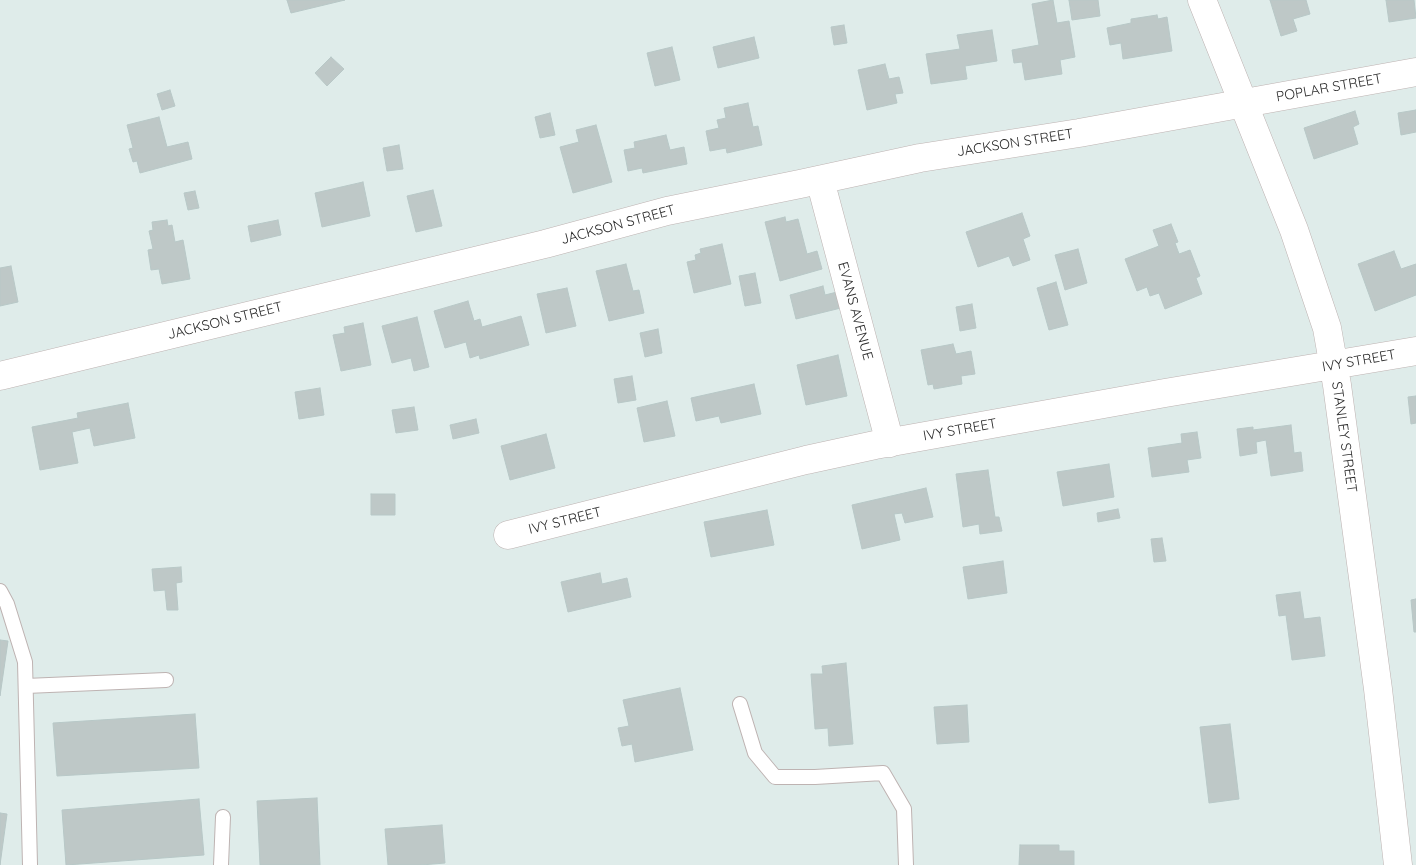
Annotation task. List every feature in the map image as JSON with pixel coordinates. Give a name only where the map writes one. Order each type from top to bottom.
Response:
[{"type":"street","name":"STANLEY STREET","points":[[1202,0],[1294,230],[1327,328],[1377,679],[1398,865]]},
{"type":"street","name":"POPLAR STREET","points":[[1242,103],[1416,72]]},
{"type":"street","name":"JACKSON STREET","points":[[0,376],[545,244],[667,211],[920,158],[1078,133],[1242,103]]},
{"type":"street","name":"EVANS AVENUE","points":[[820,180],[890,443]]},
{"type":"street","name":"IVY STREET","points":[[508,535],[806,460],[1165,393],[1416,351]]},
{"type":"lane","points":[[0,591],[7,604],[25,662],[30,865]]},
{"type":"lane","points":[[26,686],[166,680]]},
{"type":"lane","points":[[740,704],[755,753],[775,778],[883,772],[904,809],[906,865]]},
{"type":"lane","points":[[221,865],[223,817]]},
{"type":"building","points":[[287,0],[345,0],[291,13]]},
{"type":"building","points":[[1053,0],[1057,23],[1069,21],[1075,57],[1060,60],[1062,74],[1025,80],[1022,62],[1014,63],[1012,50],[1039,45],[1032,4]]},
{"type":"building","points":[[1069,0],[1098,0],[1100,16],[1072,20]]},
{"type":"building","points":[[1270,0],[1306,0],[1310,14],[1293,19],[1297,31],[1281,36]]},
{"type":"building","points":[[1386,0],[1414,0],[1416,18],[1389,22]]},
{"type":"building","points":[[1157,15],[1158,19],[1167,17],[1172,51],[1123,59],[1121,43],[1110,45],[1107,28],[1131,23],[1131,19]]},
{"type":"building","points":[[844,25],[847,43],[834,45],[831,27]]},
{"type":"building","points":[[992,30],[997,61],[965,66],[967,79],[931,84],[926,54],[960,49],[957,35]]},
{"type":"building","points":[[754,37],[759,58],[718,68],[713,47]]},
{"type":"building","points":[[672,47],[680,80],[655,86],[647,53]]},
{"type":"building","points":[[331,57],[344,69],[327,86],[315,73]]},
{"type":"building","points":[[885,64],[889,79],[899,77],[903,93],[895,94],[897,103],[867,110],[858,70]]},
{"type":"building","points":[[170,90],[175,106],[162,110],[157,94]]},
{"type":"building","points":[[748,103],[753,127],[758,126],[762,145],[727,153],[726,148],[710,151],[706,131],[719,128],[717,120],[726,118],[724,108]]},
{"type":"building","points":[[1416,110],[1416,132],[1401,135],[1398,113]]},
{"type":"building","points":[[1355,111],[1359,124],[1353,127],[1358,144],[1314,159],[1304,128]]},
{"type":"building","points":[[550,113],[555,135],[540,138],[535,117]]},
{"type":"building","points":[[159,117],[167,147],[188,142],[192,159],[140,173],[137,161],[133,162],[129,149],[133,148],[127,125]]},
{"type":"building","points":[[596,125],[612,182],[573,193],[560,147],[579,142],[576,130]]},
{"type":"building","points":[[666,135],[670,150],[684,147],[687,164],[643,173],[642,168],[628,171],[624,150],[635,148],[634,142]]},
{"type":"building","points":[[399,145],[403,169],[387,171],[383,148]]},
{"type":"building","points":[[363,182],[370,216],[322,227],[315,193]]},
{"type":"building","points":[[433,190],[442,226],[416,232],[407,196]]},
{"type":"building","points":[[195,191],[199,208],[188,210],[184,193]]},
{"type":"building","points":[[1022,213],[1030,236],[1023,239],[1030,260],[1013,266],[1009,256],[978,267],[966,232]]},
{"type":"building","points":[[785,217],[786,222],[798,219],[807,254],[817,251],[822,269],[780,281],[765,222]]},
{"type":"building","points":[[167,220],[168,226],[172,225],[175,242],[183,240],[190,279],[162,284],[159,269],[151,270],[148,250],[153,249],[149,231],[153,230],[152,222]]},
{"type":"building","points":[[278,220],[281,235],[251,242],[248,226]]},
{"type":"building","points":[[1171,224],[1178,242],[1175,243],[1179,254],[1190,250],[1200,276],[1196,278],[1202,294],[1165,309],[1159,293],[1150,296],[1147,287],[1137,291],[1125,259],[1159,246],[1153,230]]},
{"type":"building","points":[[722,244],[731,284],[694,293],[687,262],[696,260],[695,255],[701,253],[700,249]]},
{"type":"building","points":[[1078,249],[1087,283],[1065,290],[1055,255]]},
{"type":"building","points":[[1394,251],[1401,269],[1416,264],[1416,295],[1375,311],[1358,264]]},
{"type":"building","points":[[626,264],[633,291],[639,290],[644,313],[609,321],[596,271]]},
{"type":"building","points":[[11,266],[18,302],[0,306],[0,268]]},
{"type":"building","points":[[755,273],[761,303],[745,306],[739,276]]},
{"type":"building","points":[[1056,282],[1068,325],[1049,330],[1037,288]]},
{"type":"building","points":[[823,286],[825,295],[841,291],[845,307],[796,319],[790,295]]},
{"type":"building","points":[[567,288],[576,326],[546,333],[537,294]]},
{"type":"building","points":[[468,301],[474,321],[480,319],[482,327],[521,316],[529,345],[480,359],[479,355],[470,358],[466,342],[445,348],[434,311]]},
{"type":"building","points":[[972,304],[976,328],[960,331],[956,307]]},
{"type":"building","points":[[417,317],[429,367],[414,371],[411,358],[392,363],[382,326]]},
{"type":"building","points":[[363,323],[371,365],[341,371],[333,335],[345,333],[344,327]]},
{"type":"building","points":[[658,329],[662,353],[645,357],[640,333]]},
{"type":"building","points":[[953,344],[956,354],[971,351],[975,374],[961,376],[962,384],[934,389],[933,384],[928,385],[921,350]]},
{"type":"building","points":[[838,355],[847,396],[806,405],[797,365]]},
{"type":"building","points":[[632,376],[636,400],[618,403],[614,379]]},
{"type":"building","points":[[754,384],[761,414],[721,423],[719,416],[696,421],[691,398]]},
{"type":"building","points":[[320,388],[324,415],[299,419],[295,392]]},
{"type":"building","points":[[1416,396],[1416,423],[1411,424],[1408,397]]},
{"type":"building","points":[[667,401],[675,436],[644,442],[637,408]]},
{"type":"building","points":[[128,403],[135,438],[94,446],[90,428],[72,432],[78,463],[40,470],[32,427],[78,418],[77,413]]},
{"type":"building","points":[[414,407],[418,430],[396,433],[392,410]]},
{"type":"building","points":[[476,419],[479,433],[453,439],[450,425]]},
{"type":"building","points":[[1291,425],[1294,453],[1301,452],[1303,471],[1271,476],[1266,440],[1256,442],[1257,453],[1240,456],[1237,429],[1253,427],[1253,430]]},
{"type":"building","points":[[1197,432],[1201,458],[1187,460],[1189,472],[1152,477],[1148,448],[1182,443],[1181,434]]},
{"type":"building","points":[[546,434],[555,468],[510,480],[501,446]]},
{"type":"building","points":[[1109,464],[1114,497],[1063,506],[1057,472]]},
{"type":"building","points":[[988,470],[995,517],[999,517],[1002,531],[980,534],[979,524],[963,527],[956,474]]},
{"type":"building","points":[[926,488],[933,517],[905,523],[902,513],[894,514],[900,540],[862,549],[852,505]]},
{"type":"building","points":[[371,494],[395,494],[395,515],[371,515]]},
{"type":"building","points":[[1118,509],[1120,518],[1098,522],[1097,513]]},
{"type":"building","points":[[767,510],[774,545],[711,557],[704,522]]},
{"type":"building","points":[[1162,538],[1166,561],[1154,562],[1151,539]]},
{"type":"building","points":[[1003,561],[1007,593],[968,599],[963,567]]},
{"type":"building","points":[[181,567],[182,582],[176,583],[178,610],[167,610],[165,590],[154,591],[152,569]]},
{"type":"building","points":[[600,573],[602,584],[627,578],[631,597],[568,612],[561,582]]},
{"type":"building","points":[[1300,592],[1304,619],[1320,617],[1325,656],[1292,660],[1286,615],[1279,616],[1276,595]]},
{"type":"building","points":[[1416,599],[1416,632],[1414,632],[1411,600]]},
{"type":"building","points":[[0,640],[8,641],[0,696]]},
{"type":"building","points":[[846,663],[853,744],[829,746],[828,728],[815,729],[811,674],[823,674],[822,666]]},
{"type":"building","points":[[680,688],[693,750],[635,762],[632,744],[622,746],[618,728],[629,726],[623,700]]},
{"type":"building","points":[[967,705],[969,742],[937,744],[934,707]]},
{"type":"building","points":[[195,714],[199,768],[57,776],[53,723]]},
{"type":"building","points":[[1230,724],[1239,799],[1209,803],[1200,727]]},
{"type":"building","points":[[317,798],[320,865],[260,865],[257,801]]},
{"type":"building","points":[[199,799],[204,855],[66,865],[62,810]]},
{"type":"building","points":[[0,813],[7,814],[0,865]]},
{"type":"building","points":[[442,825],[445,863],[388,865],[385,829]]},
{"type":"building","points":[[1020,845],[1059,845],[1059,851],[1074,851],[1074,865],[1019,865]]}]
